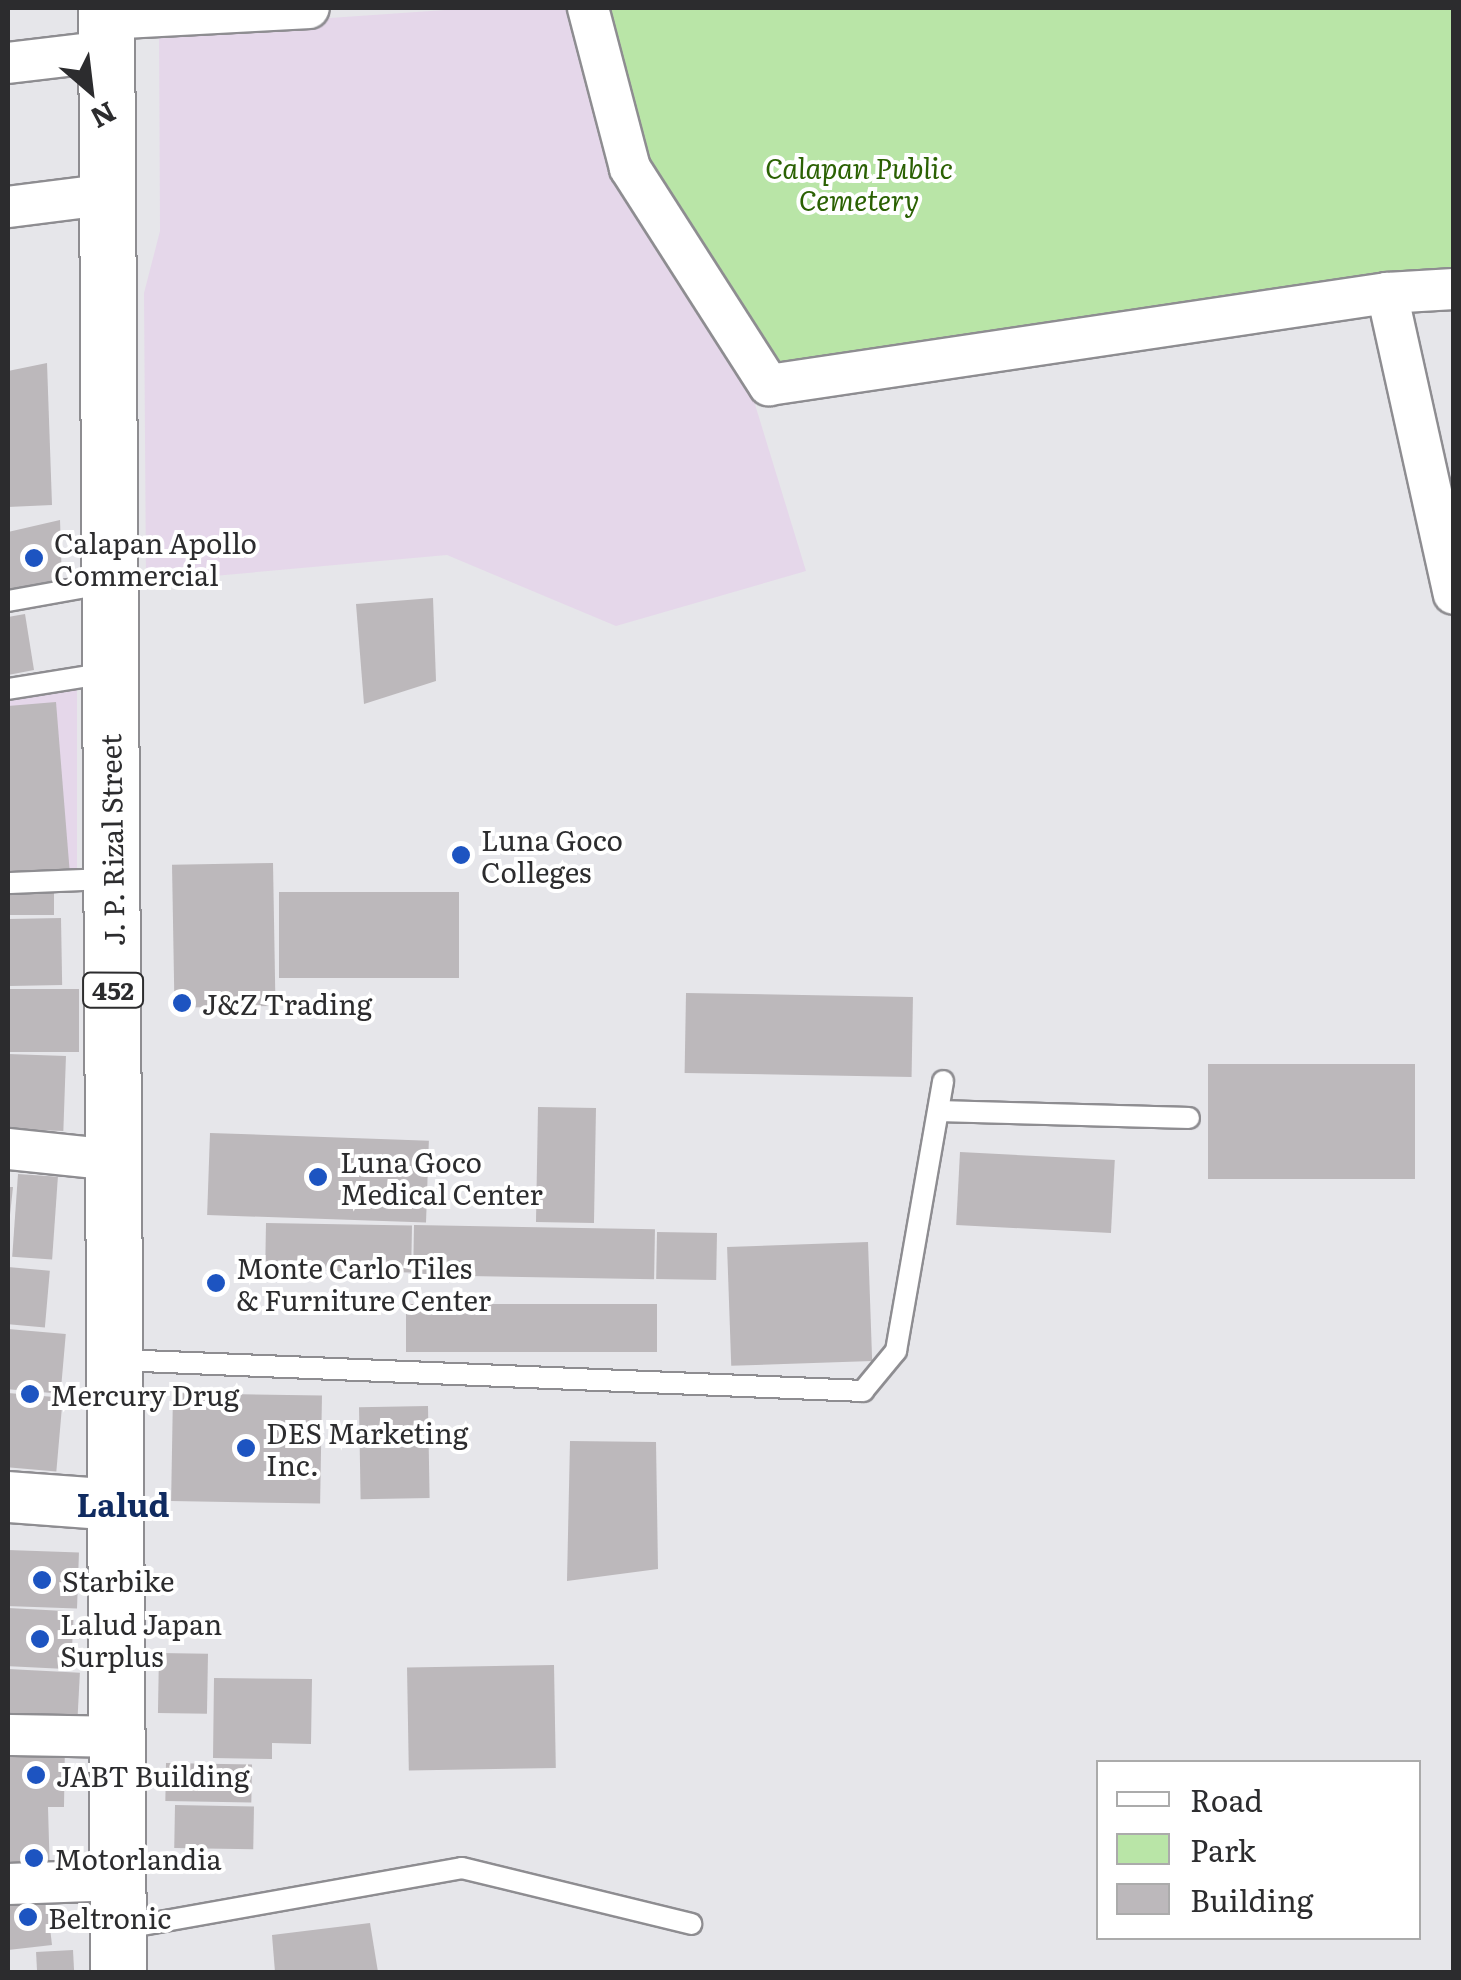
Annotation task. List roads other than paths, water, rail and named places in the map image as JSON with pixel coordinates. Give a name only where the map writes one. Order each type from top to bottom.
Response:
[{"type":"highway","name":"J. P. Rizal Street","points":[[107,26],[111,194],[109,673],[118,1927]]},
{"type":"street","points":[[8,63],[107,26],[309,8]]},
{"type":"street","points":[[588,8],[630,168],[768,384],[1387,293],[1454,289]]},
{"type":"street","points":[[8,206],[111,194]]},
{"type":"street","points":[[1387,293],[1454,594]]},
{"type":"street","points":[[8,1148],[114,1160]]},
{"type":"street","points":[[8,1497],[116,1505]]},
{"type":"street","points":[[8,1734],[118,1737]]},
{"type":"street","points":[[8,1884],[118,1927]]},
{"type":"lane","points":[[8,601],[110,583]]},
{"type":"lane","points":[[8,688],[109,673]]},
{"type":"lane","points":[[8,883],[111,879]]},
{"type":"lane","points":[[116,1360],[863,1391],[896,1352],[944,1081]]},
{"type":"lane","points":[[939,1112],[1188,1118]]},
{"type":"lane","points":[[118,1927],[462,1868],[691,1924]]},
{"type":"place","name":"Calapan Apollo Commercial","points":[[34,558]]},
{"type":"place","name":"Luna Goco Colleges","points":[[461,855]]},
{"type":"place","name":"J&Z Trading","points":[[182,1003]]},
{"type":"place","name":"Luna Goco Medical Center","points":[[318,1177]]},
{"type":"place","name":"Monte Carlo Tiles & Furniture Center","points":[[216,1283]]},
{"type":"place","name":"Mercury Drug","points":[[30,1394]]},
{"type":"place","name":"DES Marketing Inc.","points":[[246,1448]]},
{"type":"place","name":"Starbike","points":[[42,1580]]},
{"type":"place","name":"Lalud Japan Surplus","points":[[40,1639]]},
{"type":"place","name":"JABT Building","points":[[36,1775]]},
{"type":"place","name":"Motorlandia","points":[[34,1858]]},
{"type":"place","name":"Beltronic","points":[[28,1917]]},
{"type":"district","name":"Lalud","points":[[123,1503]]},
{"type":"park label","name":"Calapan Public Cemetery","points":[[859,183]]}]
